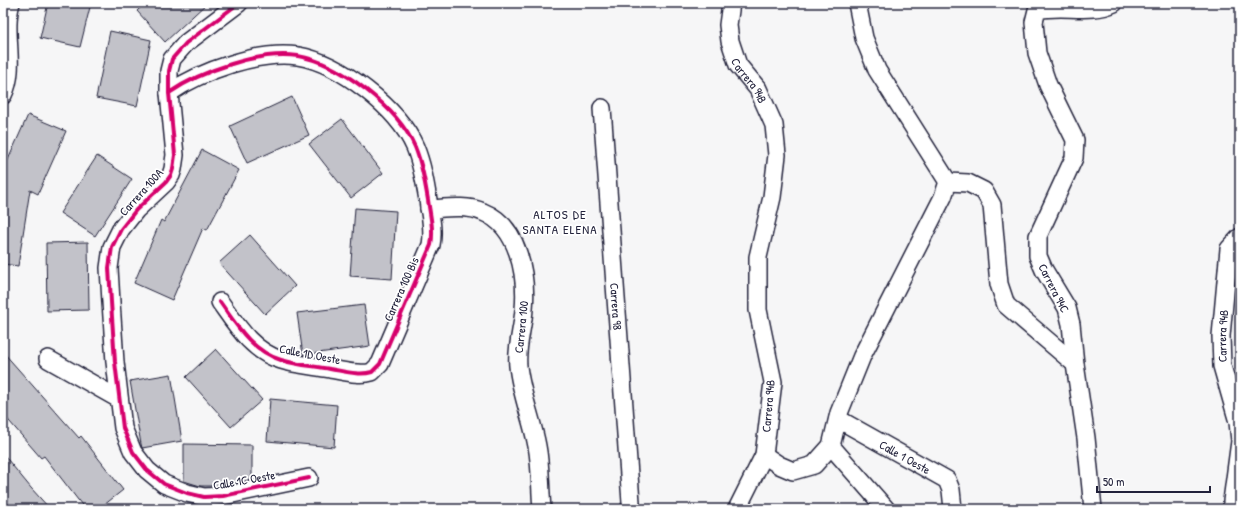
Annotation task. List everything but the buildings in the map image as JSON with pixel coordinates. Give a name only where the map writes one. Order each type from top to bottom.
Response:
[{"type":"street","points":[[3,95],[8,80],[8,21],[11,3]]},
{"type":"street","name":"Carrera 100A","points":[[119,399],[111,302],[110,258],[112,247],[121,228],[136,210],[166,182],[173,169],[175,155],[169,93],[169,71],[175,55],[186,43],[239,3]]},
{"type":"street","name":"Carrera 94B","points":[[731,3],[728,25],[730,41],[738,65],[758,89],[774,125],[777,156],[772,197],[758,257],[758,310],[773,382],[764,455],[737,509]]},
{"type":"street","points":[[857,3],[864,38],[877,70],[948,182]]},
{"type":"street","name":"Carrera 94C","points":[[1093,509],[1086,438],[1075,364],[1071,324],[1067,308],[1044,270],[1038,256],[1038,236],[1074,158],[1075,140],[1048,85],[1037,53],[1034,22],[1037,10],[1047,8],[1107,6],[1114,3]]},
{"type":"street","name":"Carrera 100 Bis","points":[[169,93],[204,73],[215,69],[256,58],[270,56],[297,56],[320,63],[357,83],[380,102],[402,126],[412,141],[423,171],[433,231],[431,245],[380,364],[372,372]]},
{"type":"street","name":"Carrera 98","points":[[602,108],[630,507]]},
{"type":"street","points":[[764,455],[779,465],[793,471],[814,465],[831,446],[838,418],[862,356],[943,197],[948,182]]},
{"type":"street","points":[[948,182],[968,183],[984,191],[992,205],[999,284],[1006,305],[1075,364]]},
{"type":"street","name":"Carrera 100","points":[[429,209],[458,208],[484,212],[496,219],[507,231],[517,251],[523,277],[525,299],[518,347],[518,364],[522,390],[537,445],[542,509]]},
{"type":"street","name":"Carrera 94B","points":[[1233,509],[1232,501],[1240,441],[1238,422],[1222,366],[1221,336],[1229,249],[1240,237]]},
{"type":"street","name":"Calle 1D Oeste","points":[[220,302],[250,342],[260,350],[273,357],[288,362],[359,373],[372,372]]},
{"type":"street","points":[[48,359],[119,399]]},
{"type":"street","name":"Calle 1C Oeste","points":[[119,399],[124,428],[133,452],[142,465],[157,480],[180,491],[204,497],[216,497],[309,478]]},
{"type":"street","name":"Calle 1 Oeste","points":[[838,418],[947,480],[951,490],[954,509]]},
{"type":"street","points":[[831,446],[886,509]]},
{"type":"cycle path","points":[[239,3],[186,43],[172,59],[169,71],[169,93],[175,155],[173,169],[166,182],[136,210],[121,229],[112,247],[109,268],[111,302],[115,362],[123,428],[133,452],[147,470],[164,484],[187,493],[204,497],[223,496],[309,478]]},
{"type":"cycle path","points":[[169,93],[197,77],[249,59],[283,55],[298,56],[314,60],[349,78],[382,103],[407,132],[415,147],[421,166],[426,187],[431,222],[431,245],[380,364],[372,372],[362,374],[351,373],[293,363],[271,356],[262,351],[246,337],[220,302]]},
{"type":"district","name":"ALTOS DE SANTA ELENA","points":[[560,222]]}]
